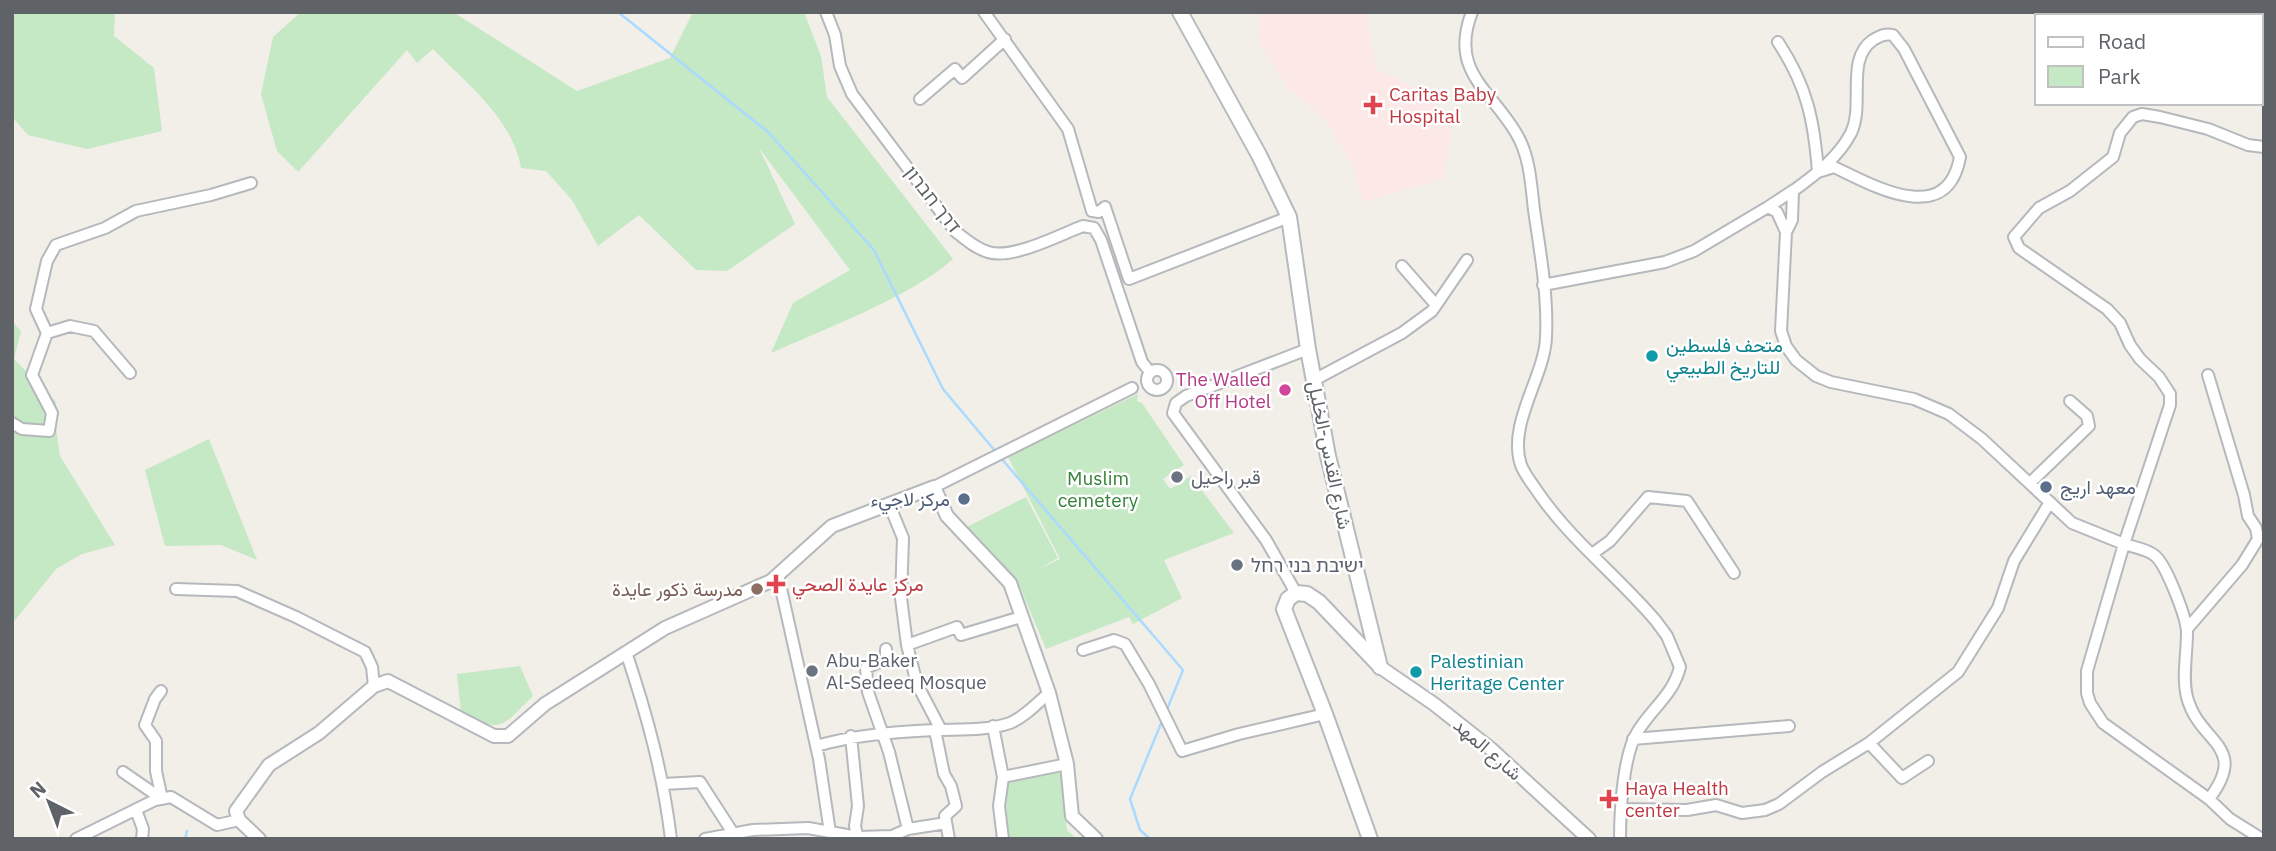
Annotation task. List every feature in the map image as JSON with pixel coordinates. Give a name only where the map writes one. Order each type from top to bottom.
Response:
[{"type":"main road","name":"شارع القدس-الخليل","points":[[1180,12],[1259,155],[1289,217],[1308,349],[1328,456],[1380,667]]},
{"type":"main road","points":[[1370,839],[1284,610],[1288,599],[1296,593],[1307,594],[1319,602],[1380,667]]},
{"type":"street","name":"דרך חברון","points":[[826,12],[835,35],[840,66],[852,94],[955,231],[969,243],[989,253],[1008,253],[1083,226],[1094,228],[1101,240],[1142,362],[1150,372]]},
{"type":"street","points":[[984,12],[1068,129],[1092,211],[1099,212],[1105,207],[1129,279],[1289,217]]},
{"type":"street","points":[[1472,12],[1464,39],[1466,57],[1472,76],[1516,132],[1523,147],[1528,163],[1543,285],[1546,336],[1522,419],[1521,465],[1546,505],[1656,621],[1671,644],[1680,667],[1673,689],[1643,723],[1633,739],[1624,779],[1620,839]]},
{"type":"street","points":[[1543,285],[1665,262],[1681,256],[1768,207],[1818,173],[1837,153],[1850,135],[1854,124],[1860,54],[1865,46],[1876,38],[1886,33],[1893,35],[1904,49],[1960,158],[1958,169],[1940,190],[1931,195],[1911,198],[1888,192],[1834,167],[1818,173]]},
{"type":"street","points":[[920,99],[955,69],[962,78],[1005,39]]},
{"type":"street","points":[[1778,42],[1795,69],[1806,97],[1818,173]]},
{"type":"street","points":[[2262,839],[2230,819],[2208,799],[2111,729],[2097,715],[2087,693],[2087,671],[2124,544],[2170,405],[2170,394],[2140,359],[2120,323],[2108,309],[2019,247],[2014,237],[2039,208],[2070,191],[2113,157],[2119,133],[2133,117],[2143,114],[2160,117],[2208,129],[2248,145],[2264,147]]},
{"type":"street","points":[[12,423],[22,429],[49,431],[52,413],[32,375],[47,333],[36,309],[47,261],[56,245],[105,228],[136,211],[211,195],[251,183]]},
{"type":"street","points":[[1794,190],[1792,219],[1786,232],[1781,331],[1786,346],[1796,360],[1816,376],[1831,382],[1933,405],[1962,422],[2080,527],[2151,553],[2157,558],[2169,581],[2187,629],[2185,682],[2189,704],[2225,757],[2224,774],[2208,799]]},
{"type":"street","points":[[1768,207],[1777,212],[1786,232]]},
{"type":"street","points":[[1314,380],[1402,334],[1436,305],[1468,260]]},
{"type":"street","points":[[1402,266],[1436,305]]},
{"type":"street","points":[[47,333],[70,326],[94,331],[130,373]]},
{"type":"street","points":[[1296,593],[1266,540],[1173,413],[1176,403],[1186,396],[1308,349]]},
{"type":"street","points":[[2187,629],[2242,565],[2258,539],[2256,528],[2248,516],[2208,375]]},
{"type":"street","points":[[259,839],[239,820],[236,811],[270,765],[319,733],[374,686],[388,681],[494,736],[508,736],[545,704],[665,628],[771,581],[832,526],[934,487],[1132,388]]},
{"type":"street","points":[[2030,483],[2089,426],[2087,416],[2070,401]]},
{"type":"street","points":[[934,487],[947,516],[1010,583],[1049,693],[1068,764],[1072,816],[1096,839]]},
{"type":"street","points":[[1592,554],[1609,541],[1648,497],[1687,501],[1734,573]]},
{"type":"street","points":[[1623,809],[1687,810],[1716,805],[1742,813],[1765,810],[1779,804],[1812,779],[1869,743],[1958,672],[1998,608],[2014,561],[2050,502]]},
{"type":"street","points":[[889,504],[903,538],[901,598],[907,645],[917,684],[938,730],[944,774],[957,806],[945,816],[949,839]]},
{"type":"street","points":[[778,575],[816,746],[830,835]]},
{"type":"street","points":[[176,589],[237,591],[296,617],[365,652],[372,667],[374,686]]},
{"type":"street","points":[[907,645],[957,627],[961,635],[1021,617]]},
{"type":"street","points":[[1083,650],[1114,640],[1125,644],[1149,684],[1182,751],[1239,734],[1325,714]]},
{"type":"street","points":[[886,649],[886,659],[866,668],[868,692],[891,761],[908,829]]},
{"type":"street","points":[[626,652],[649,719],[671,839]]},
{"type":"street","name":"شارع المهد","points":[[1380,667],[1434,704],[1491,749],[1589,839]]},
{"type":"street","points":[[161,691],[145,725],[156,741],[156,771],[162,799]]},
{"type":"street","points":[[816,746],[851,736],[993,726],[1011,722],[1049,693]]},
{"type":"street","points":[[993,726],[1003,776],[999,806],[1003,839]]},
{"type":"street","points":[[1633,739],[1789,726]]},
{"type":"street","points":[[851,736],[858,806],[855,826],[858,838]]},
{"type":"street","points":[[1869,743],[1902,778],[1928,761]]},
{"type":"street","points":[[1003,776],[1068,764]]},
{"type":"street","points":[[123,772],[162,799]]},
{"type":"street","points":[[663,784],[700,782],[733,833]]},
{"type":"street","points":[[76,839],[136,810],[171,797],[218,825],[239,820]]},
{"type":"street","points":[[136,810],[143,829],[142,839]]},
{"type":"street","points":[[705,839],[753,830],[794,829],[858,838],[892,837],[908,829],[946,823]]},
{"type":"shaded area","name":"Caritas Baby Hospital","points":[[1261,12],[1366,12],[1376,69],[1431,95],[1452,132],[1443,179],[1363,202],[1351,162],[1322,116],[1287,88],[1258,40]]},
{"type":"green space","points":[[12,12],[115,12],[114,36],[154,68],[162,131],[87,149],[28,135],[12,117]]},
{"type":"green space","points":[[301,12],[453,12],[577,91],[670,58],[693,12],[804,12],[821,56],[827,97],[953,259],[914,287],[891,299],[771,353],[793,303],[850,270],[759,148],[795,224],[727,271],[696,270],[639,215],[598,246],[572,200],[546,171],[521,168],[509,134],[498,118],[433,49],[417,63],[407,50],[298,172],[277,151],[261,94],[273,37]]},
{"type":"green space","points":[[12,321],[21,331],[14,359],[56,402],[55,423],[60,456],[115,545],[82,554],[56,569],[12,624]]},
{"type":"green space","name":"Muslim cemetery","points":[[1138,394],[1137,401],[1142,403],[1184,465],[1163,479],[1170,489],[1191,476],[1234,533],[1164,560],[1182,598],[1133,624],[1129,617],[1046,649],[1017,580],[967,527],[1026,497],[1058,558],[1039,569],[1060,559],[1008,457]]},
{"type":"green space","points":[[209,439],[257,560],[221,545],[165,546],[145,470]]},
{"type":"green space","points":[[520,666],[533,696],[507,720],[494,725],[461,712],[457,674]]},
{"type":"green space","points":[[1062,772],[1067,830],[1077,839],[1005,839],[1001,805],[1007,779]]},
{"type":"waterway","points":[[618,12],[768,132],[874,250],[943,389],[996,452]]},
{"type":"waterway","points":[[1000,457],[1183,670],[1166,712]]},
{"type":"waterway","points":[[1150,839],[1140,830],[1130,799],[1162,721]]},
{"type":"waterway","points":[[185,839],[187,831]]},
{"type":"place","name":"Caritas Baby Hospital","points":[[1373,105]]},
{"type":"place","name":"متحف فلسطين للتاريخ الطبيعي","points":[[1652,356]]},
{"type":"place","name":"The Walled Off Hotel","points":[[1285,390]]},
{"type":"place","name":"قبر راحيل","points":[[1177,477]]},
{"type":"place","name":"معهد اريج","points":[[2046,487]]},
{"type":"place","name":"مركز لاجيء","points":[[964,499]]},
{"type":"place","name":"ישיבת בני רחל","points":[[1237,565]]},
{"type":"place","name":"مركز عايدة الصحي","points":[[776,584]]},
{"type":"place","name":"مدرسة ذكور عايدة","points":[[757,589]]},
{"type":"place","name":"Abu-Baker Al-Sedeeq Mosque","points":[[812,671]]},
{"type":"place","name":"Palestinian Heritage Center","points":[[1416,672]]},
{"type":"place","name":"Haya Health center","points":[[1609,799]]}]
